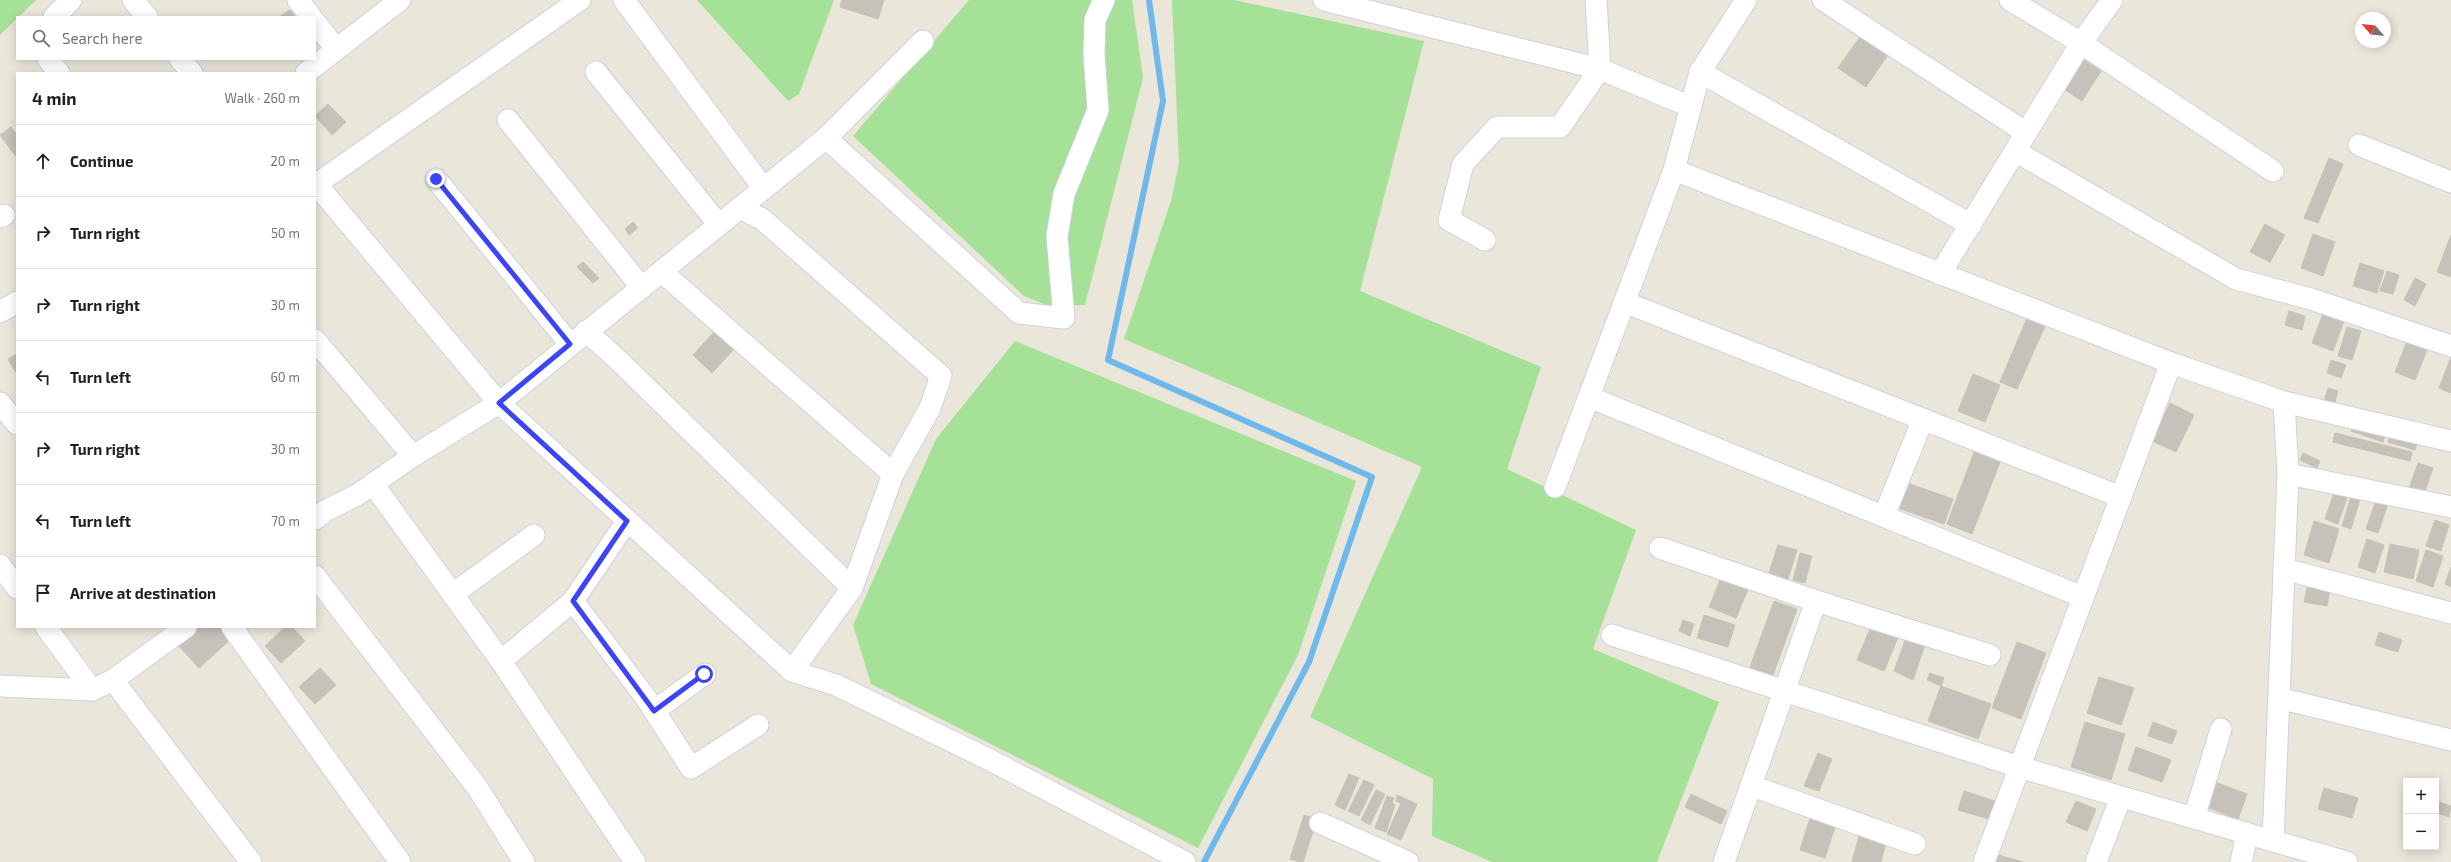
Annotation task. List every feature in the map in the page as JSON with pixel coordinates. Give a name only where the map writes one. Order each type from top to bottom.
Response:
[{"type":"street","points":[[55,16],[71,0]]},
{"type":"street","points":[[133,0],[146,16]]},
{"type":"street","points":[[298,0],[310,16]]},
{"type":"street","points":[[307,72],[400,0]]},
{"type":"street","points":[[580,0],[316,184],[499,403],[792,671],[836,685],[990,760],[1185,862]]},
{"type":"street","points":[[624,0],[764,188]]},
{"type":"street","points":[[826,138],[1019,313],[1064,318],[1057,236],[1064,194],[1098,110],[1094,54],[1095,20],[1104,0]]},
{"type":"street","points":[[1324,0],[1600,69],[1691,107]]},
{"type":"street","points":[[1485,240],[1448,220],[1463,164],[1496,127],[1560,127],[1600,69],[1596,0]]},
{"type":"street","points":[[1555,487],[1674,170],[1700,72],[1746,0]]},
{"type":"street","points":[[1824,0],[2025,132]]},
{"type":"street","points":[[2010,0],[2080,43],[2273,171]]},
{"type":"street","points":[[1940,274],[2080,43],[2112,0]]},
{"type":"street","points":[[316,23],[336,49]]},
{"type":"street","points":[[318,509],[357,496],[413,456],[499,403],[826,138],[923,41]]},
{"type":"street","points":[[49,60],[58,72]]},
{"type":"street","points":[[181,60],[191,72]]},
{"type":"street","points":[[596,72],[719,225]]},
{"type":"street","points":[[1700,72],[1971,225]]},
{"type":"street","points":[[508,120],[642,288]]},
{"type":"street","points":[[2359,144],[2451,182]]},
{"type":"street","points":[[2015,151],[2236,279],[2311,299],[2451,346]]},
{"type":"street","points":[[1674,170],[2171,363],[2284,402],[2451,441]]},
{"type":"street","points":[[436,179],[570,344]]},
{"type":"street","points":[[740,208],[762,219],[941,376],[930,408],[893,474],[852,588],[792,671]]},
{"type":"street","points":[[662,272],[893,474]]},
{"type":"street","points":[[1624,302],[2121,497]]},
{"type":"street","points":[[0,312],[16,303]]},
{"type":"street","points":[[586,331],[615,357],[852,588]]},
{"type":"street","points":[[316,341],[413,456]]},
{"type":"street","points":[[1984,862],[2171,363]]},
{"type":"street","points":[[1589,397],[2083,597]]},
{"type":"street","points":[[0,402],[16,423]]},
{"type":"street","points":[[2273,841],[2288,474],[2284,402]]},
{"type":"street","points":[[1884,516],[1923,420]]},
{"type":"street","points":[[2288,474],[2451,507]]},
{"type":"street","points":[[373,484],[500,660],[635,862]]},
{"type":"street","points":[[500,660],[573,601],[627,521]]},
{"type":"street","points":[[453,594],[534,535]]},
{"type":"street","points":[[1660,548],[1816,601],[1990,655]]},
{"type":"street","points":[[0,565],[16,587]]},
{"type":"street","points":[[2284,569],[2451,612]]},
{"type":"street","points":[[316,577],[477,787],[524,862]]},
{"type":"street","points":[[573,601],[654,711],[691,768],[758,725]]},
{"type":"street","points":[[1724,862],[1752,786],[1783,691],[1816,601]]},
{"type":"street","points":[[47,628],[92,690]]},
{"type":"street","points":[[233,628],[400,862]]},
{"type":"street","points":[[0,686],[92,690],[113,680],[175,630]]},
{"type":"street","points":[[1612,635],[2019,767],[2347,862]]},
{"type":"street","points":[[654,711],[704,674]]},
{"type":"street","points":[[113,680],[250,862]]},
{"type":"street","points":[[2279,698],[2451,740]]},
{"type":"street","points":[[2194,818],[2221,729]]},
{"type":"street","points":[[1752,786],[1915,844]]},
{"type":"street","points":[[2096,862],[2121,797]]},
{"type":"street","points":[[1320,823],[1408,862]]},
{"type":"street","points":[[2241,862],[2247,834]]},
{"type":"green space","points":[[0,0],[36,0],[20,16],[16,16],[16,19],[0,35]]},
{"type":"green space","points":[[697,0],[834,0],[799,94],[788,101]]},
{"type":"green space","points":[[969,0],[1132,0],[1143,78],[1085,305],[1049,306],[1024,296],[853,136]]},
{"type":"green space","points":[[1172,0],[1234,0],[1424,41],[1360,291],[1541,367],[1507,469],[1636,530],[1593,649],[1719,702],[1657,862],[1492,862],[1432,836],[1433,779],[1310,717],[1422,467],[1124,339],[1171,201],[1179,163]]},
{"type":"green space","points":[[1015,341],[1356,481],[1298,655],[1198,848],[871,684],[853,625],[936,439]]},
{"type":"building","points":[[842,0],[884,0],[878,19],[840,7]]},
{"type":"building","points":[[290,10],[294,16],[281,16]]},
{"type":"building","points":[[1862,34],[1889,53],[1866,87],[1838,68]]},
{"type":"building","points":[[2078,56],[2101,71],[2082,101],[2059,86]]},
{"type":"building","points":[[328,104],[346,122],[332,135],[316,117],[316,115]]},
{"type":"building","points":[[11,127],[16,134],[16,157],[0,135]]},
{"type":"building","points":[[2329,158],[2343,164],[2318,223],[2304,218]]},
{"type":"building","points":[[633,222],[638,228],[629,235],[625,229]]},
{"type":"building","points":[[2265,224],[2285,235],[2270,262],[2250,252]]},
{"type":"building","points":[[2313,234],[2335,242],[2323,276],[2301,268]]},
{"type":"building","points":[[2451,235],[2451,277],[2437,272]]},
{"type":"building","points":[[583,262],[599,278],[593,283],[577,267]]},
{"type":"building","points":[[2360,263],[2384,271],[2377,293],[2353,286]]},
{"type":"building","points":[[2387,271],[2399,275],[2393,294],[2380,291]]},
{"type":"building","points":[[2415,278],[2426,284],[2415,306],[2404,300]]},
{"type":"building","points":[[2289,311],[2305,316],[2302,330],[2285,325]]},
{"type":"building","points":[[2324,311],[2345,318],[2333,351],[2312,343]]},
{"type":"building","points":[[2027,318],[2045,326],[2017,389],[2000,382]]},
{"type":"building","points":[[2347,327],[2361,331],[2352,360],[2338,356]]},
{"type":"building","points":[[717,329],[736,347],[712,373],[693,355]]},
{"type":"building","points":[[2408,339],[2428,347],[2415,380],[2395,372]]},
{"type":"building","points":[[16,355],[16,372],[8,359]]},
{"type":"building","points":[[2451,357],[2451,390],[2450,393],[2439,388]]},
{"type":"building","points":[[2331,360],[2346,365],[2341,378],[2327,373]]},
{"type":"building","points":[[1973,374],[2000,385],[1985,422],[1958,411]]},
{"type":"building","points":[[2328,388],[2338,391],[2334,405],[2324,402]]},
{"type":"building","points":[[2170,403],[2194,415],[2176,452],[2152,441]]},
{"type":"building","points":[[2355,421],[2386,431],[2383,442],[2351,431]]},
{"type":"building","points":[[2391,432],[2418,440],[2415,450],[2388,442]]},
{"type":"building","points":[[2335,433],[2412,452],[2410,461],[2333,442]]},
{"type":"building","points":[[1976,447],[2002,457],[1972,534],[1947,524]]},
{"type":"building","points":[[2303,453],[2320,461],[2317,468],[2300,460]]},
{"type":"building","points":[[2418,463],[2433,468],[2424,494],[2409,489]]},
{"type":"building","points":[[1904,482],[1953,499],[1944,524],[1895,507]]},
{"type":"building","points":[[2336,487],[2349,492],[2338,524],[2325,519]]},
{"type":"building","points":[[2352,493],[2361,496],[2351,529],[2342,526]]},
{"type":"building","points":[[2376,500],[2388,504],[2378,533],[2366,529]]},
{"type":"building","points":[[2435,520],[2449,525],[2441,551],[2426,546]]},
{"type":"building","points":[[2314,521],[2339,529],[2329,563],[2304,555]]},
{"type":"building","points":[[2367,539],[2384,545],[2375,573],[2358,567]]},
{"type":"building","points":[[2390,544],[2419,550],[2413,579],[2384,572]]},
{"type":"building","points":[[1778,545],[1797,550],[1788,579],[1769,573]]},
{"type":"building","points":[[2426,550],[2443,556],[2433,587],[2416,581]]},
{"type":"building","points":[[1800,553],[1812,556],[1805,583],[1793,580]]},
{"type":"building","points":[[2451,567],[2451,587],[2445,584]]},
{"type":"building","points":[[1721,578],[1748,589],[1736,618],[1709,607]]},
{"type":"building","points":[[2308,584],[2330,588],[2327,606],[2304,602]]},
{"type":"building","points":[[1774,601],[1797,609],[1773,675],[1750,667]]},
{"type":"building","points":[[1704,615],[1735,625],[1728,647],[1697,638]]},
{"type":"building","points":[[1683,620],[1694,624],[1690,636],[1679,631]]},
{"type":"building","points":[[1872,624],[1899,635],[1884,671],[1857,660]]},
{"type":"building","points":[[196,628],[223,628],[232,638],[199,668],[178,645]]},
{"type":"building","points":[[284,628],[293,628],[305,641],[281,663],[265,646]]},
{"type":"building","points":[[2379,632],[2402,640],[2398,652],[2375,645]]},
{"type":"building","points":[[1906,638],[1925,644],[1913,680],[1894,671]]},
{"type":"building","points":[[2017,642],[2046,653],[2021,719],[1992,708]]},
{"type":"building","points":[[320,668],[336,685],[315,704],[299,687]]},
{"type":"building","points":[[1930,673],[1944,678],[1941,686],[1927,680]]},
{"type":"building","points":[[2099,677],[2134,688],[2121,725],[2087,713]]},
{"type":"building","points":[[1941,686],[1991,704],[1978,739],[1928,721]]},
{"type":"building","points":[[2085,722],[2125,734],[2111,780],[2071,767]]},
{"type":"building","points":[[2153,722],[2177,731],[2172,744],[2148,736]]},
{"type":"building","points":[[2136,747],[2171,760],[2162,782],[2128,770]]},
{"type":"building","points":[[1818,753],[1832,759],[1819,791],[1804,786]]},
{"type":"building","points":[[1349,774],[1359,778],[1345,810],[1335,805]]},
{"type":"building","points":[[1364,780],[1374,785],[1359,816],[1348,811]]},
{"type":"building","points":[[2215,782],[2247,794],[2238,819],[2206,807]]},
{"type":"building","points":[[2324,788],[2358,798],[2352,818],[2318,809]]},
{"type":"building","points":[[1376,790],[1385,794],[1370,825],[1361,820]]},
{"type":"building","points":[[1964,791],[1995,801],[1989,819],[1958,810]]},
{"type":"building","points":[[1691,794],[1727,811],[1721,824],[1685,807]]},
{"type":"building","points":[[1397,795],[1417,804],[1401,840],[1387,834],[1401,803],[1396,801]]},
{"type":"building","points":[[1387,796],[1394,798],[1392,802],[1395,805],[1386,832],[1375,828]]},
{"type":"building","points":[[2076,801],[2096,809],[2087,831],[2066,822]]},
{"type":"building","points":[[2439,802],[2451,806],[2449,817],[2439,813]]},
{"type":"building","points":[[1304,815],[1317,819],[1303,862],[1300,862],[1290,859]]},
{"type":"building","points":[[1811,815],[1836,824],[1825,858],[1800,850]]},
{"type":"building","points":[[1859,836],[1885,846],[1881,862],[1852,862]]},
{"type":"building","points":[[1998,855],[2023,862],[1996,862]]},
{"type":"waterway","points":[[1149,0],[1163,101],[1108,360],[1372,477],[1309,662],[1204,862]]},
{"type":"route","points":[[436,179],[570,344],[499,403],[627,521],[573,601],[646,698],[654,711],[704,674]]}]
